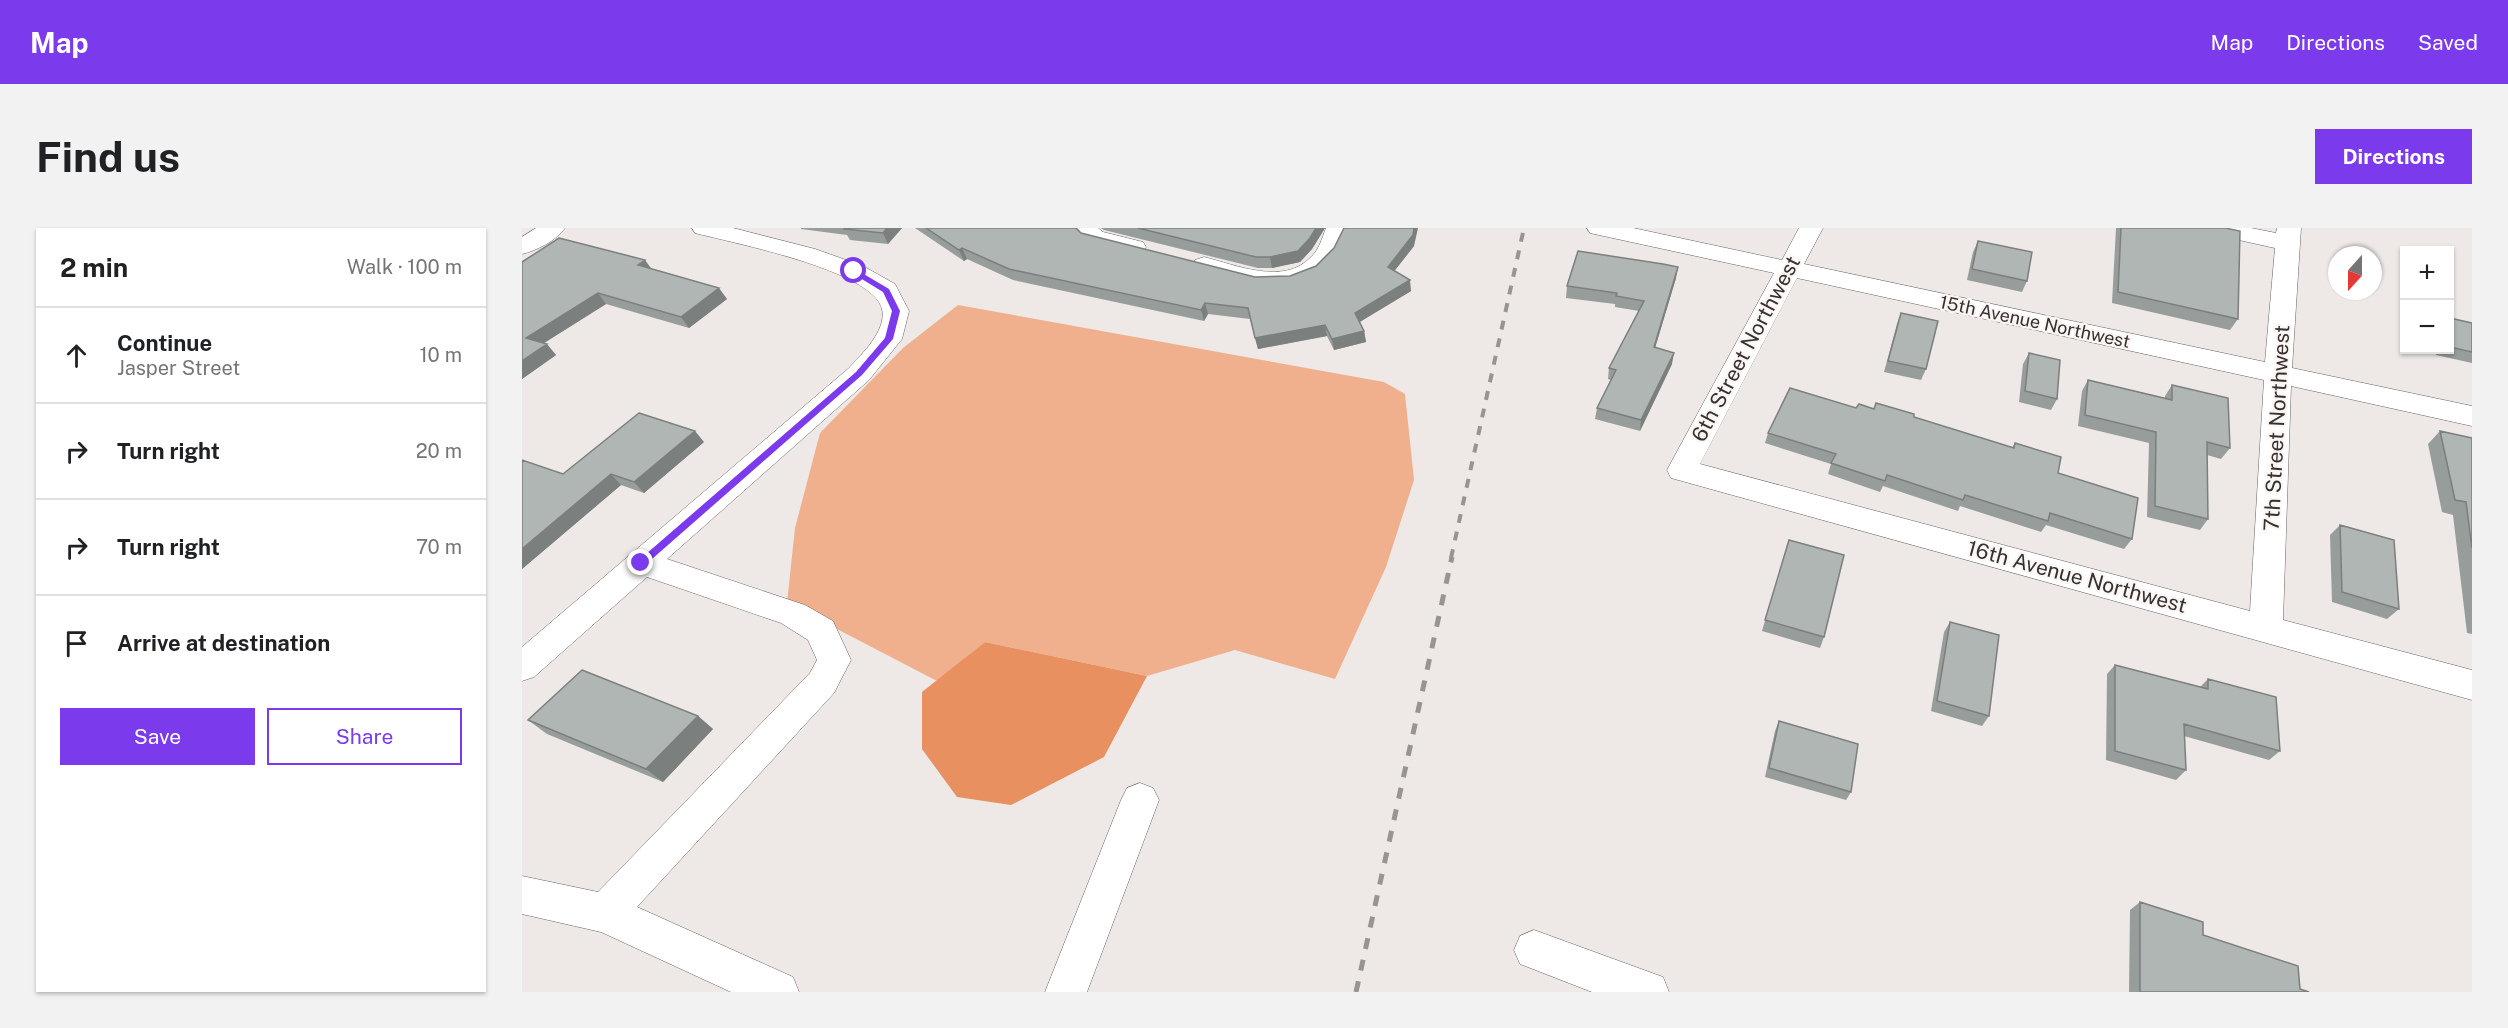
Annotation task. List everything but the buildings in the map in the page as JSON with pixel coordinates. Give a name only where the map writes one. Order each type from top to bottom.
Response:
[{"type":"street","points":[[522,247],[553,228]]},
{"type":"street","points":[[522,667],[859,374],[889,339],[896,311],[886,290],[854,271],[806,254],[704,228]]},
{"type":"street","points":[[1084,228],[1094,237],[1258,278],[1278,280],[1300,276],[1317,266],[1338,228]]},
{"type":"street","name":"15th Avenue Northwest","points":[[1599,228],[2472,416]]},
{"type":"street","name":"6th Street Northwest","points":[[1682,470],[1811,228]]},
{"type":"street","points":[[2216,228],[2289,236]]},
{"type":"street","name":"7th Street Northwest","points":[[2266,628],[2278,374],[2289,236]]},
{"type":"street","name":"16th Avenue Northwest","points":[[1682,470],[2472,685]]},
{"type":"street","points":[[605,913],[822,683],[834,660],[821,631],[793,614],[641,563]]},
{"type":"street","points":[[1066,992],[1140,801]]},
{"type":"street","points":[[522,895],[605,913],[778,992]]},
{"type":"street","points":[[1534,950],[1648,992]]},
{"type":"shaded area","points":[[958,305],[1384,382],[1405,394],[1414,480],[1386,567],[1335,679],[1235,650],[1147,676],[985,642],[937,681],[787,603],[795,528],[820,433],[903,348]]},
{"type":"shaded area","points":[[985,642],[1147,676],[1104,757],[1011,805],[957,797],[922,749],[922,692]]},
{"type":"railway","points":[[1451,558],[1524,228]]},
{"type":"railway","points":[[1356,992],[1452,557]]},
{"type":"route","points":[[641,563],[859,374],[889,339],[896,311],[886,290],[854,271]]}]
